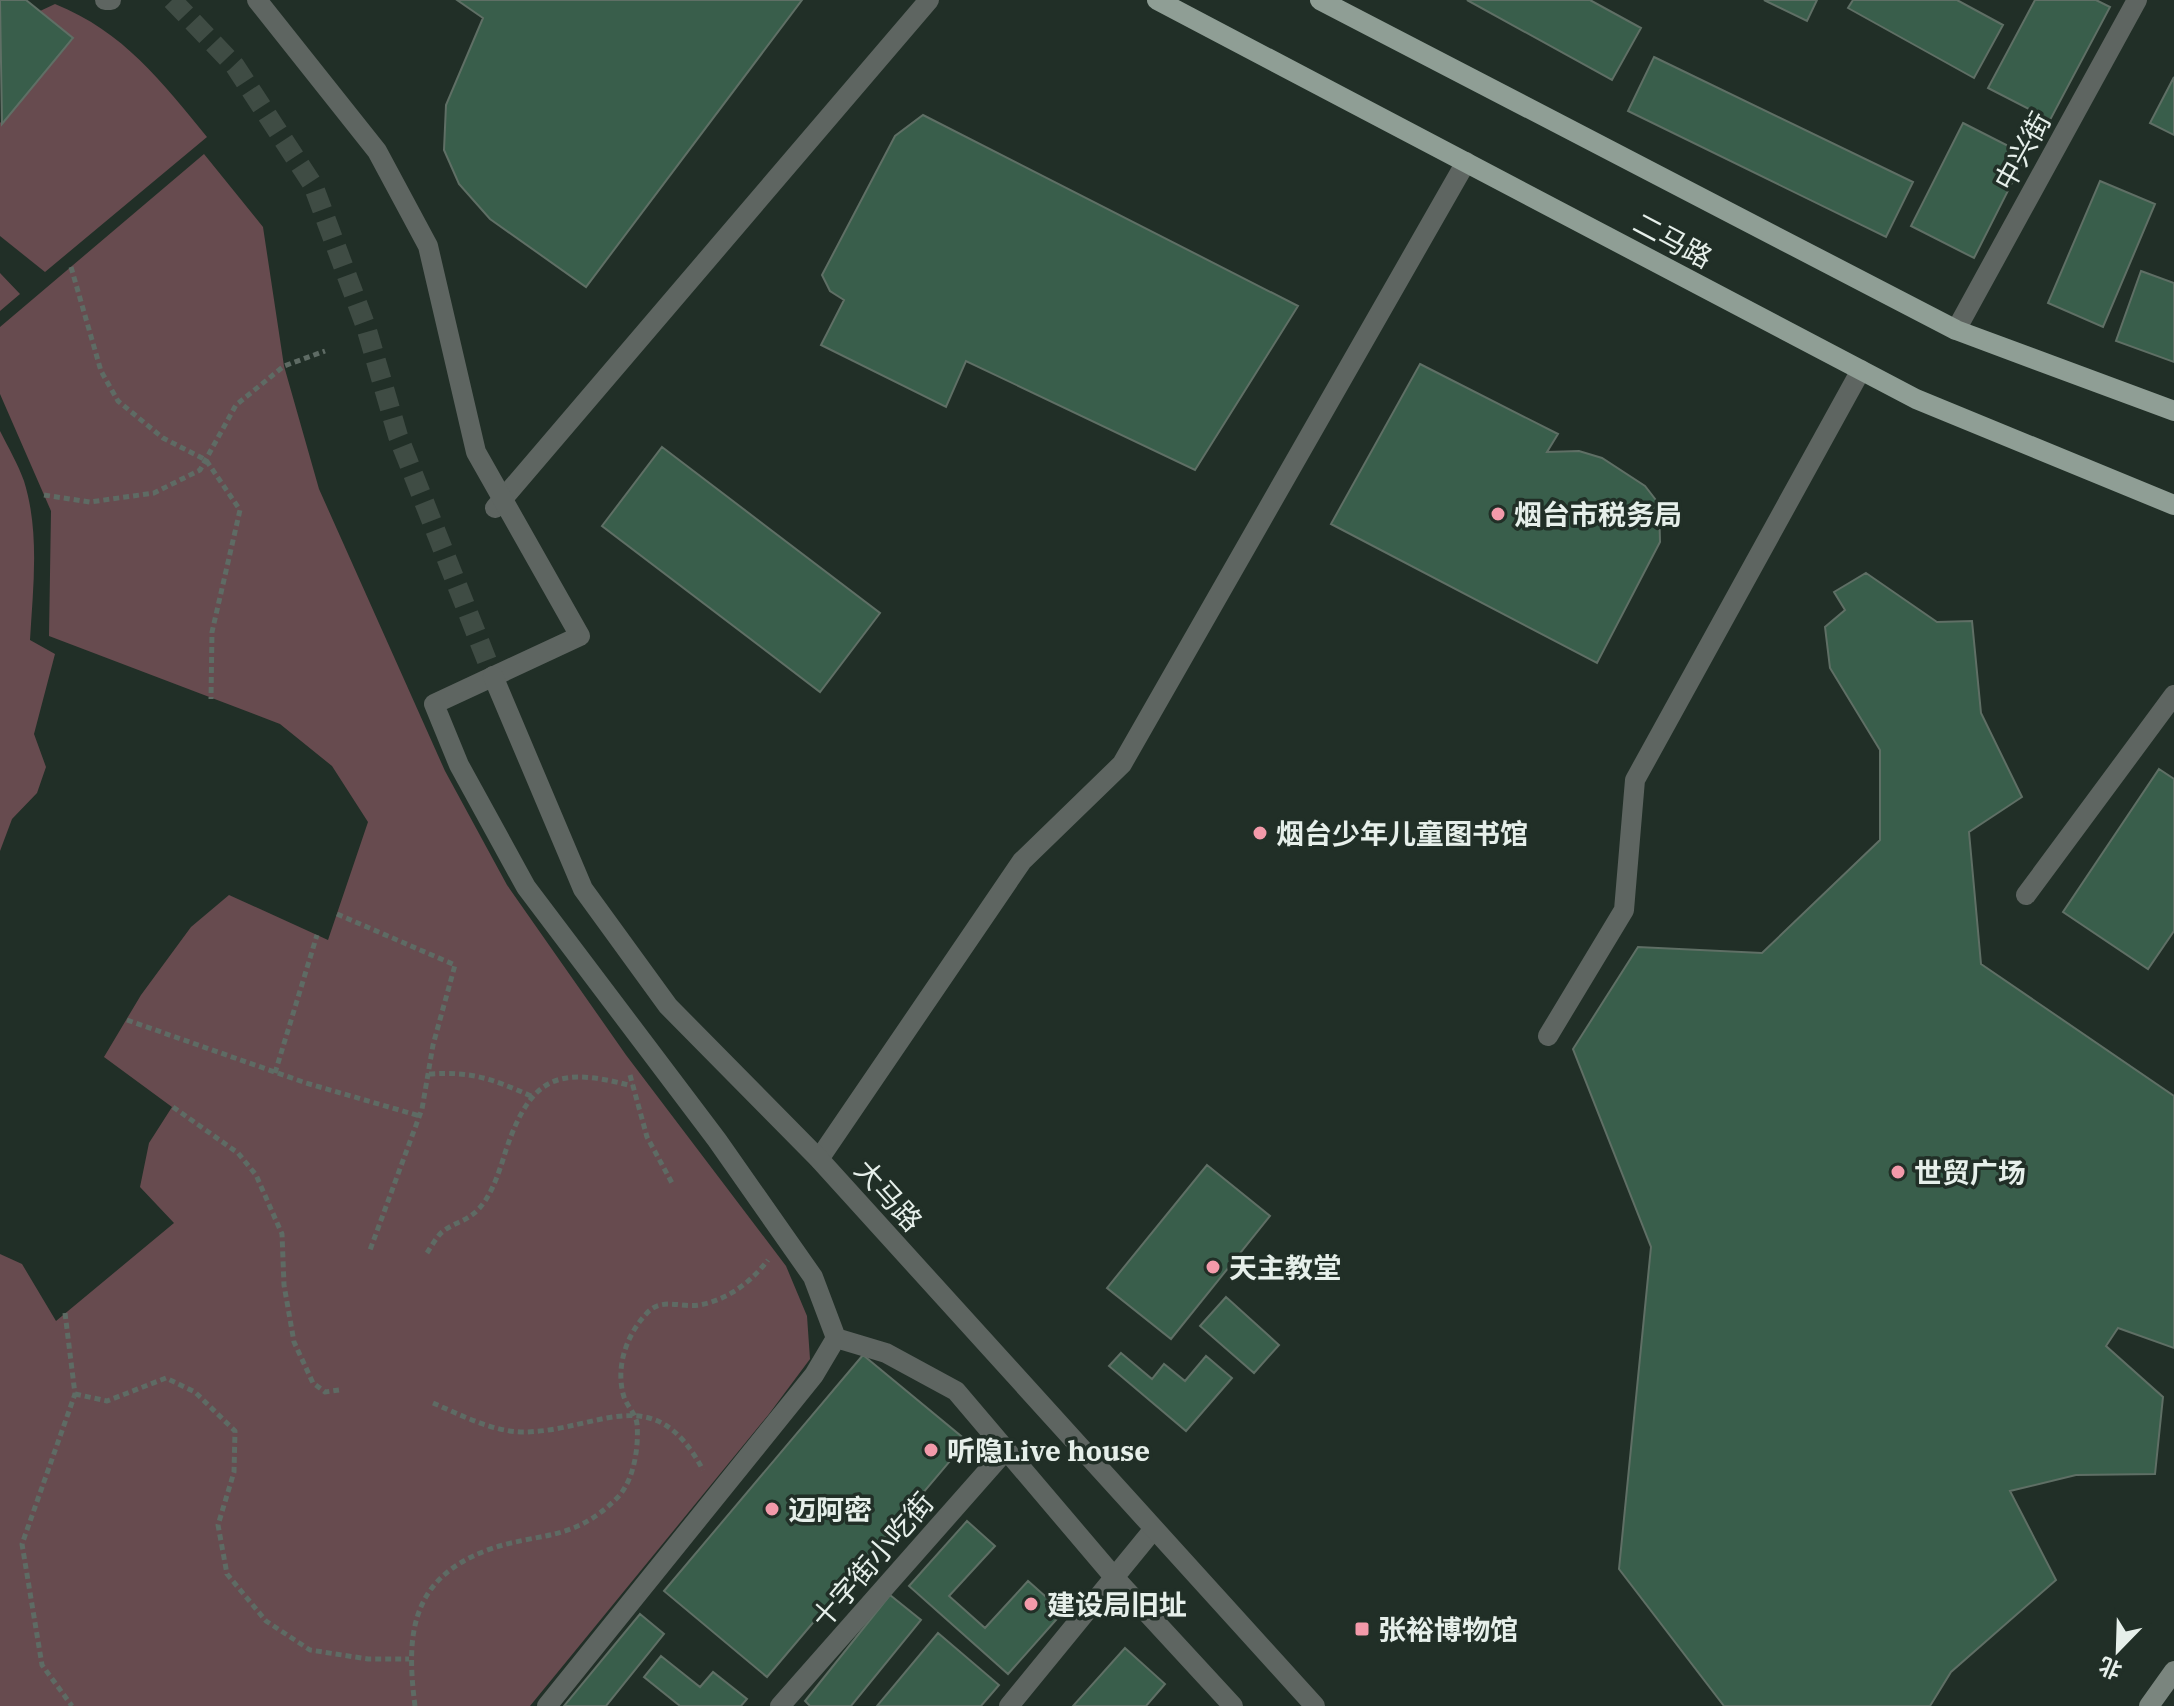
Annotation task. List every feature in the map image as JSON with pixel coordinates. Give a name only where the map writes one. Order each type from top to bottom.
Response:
[{"type":"main road","name":"二马路","points":[[1157,0],[1916,399],[2174,505]]},
{"type":"main road","name":"二马路","points":[[1320,0],[1956,330],[2174,411]]},
{"type":"main road","points":[[2149,1706],[2174,1671]]},
{"type":"street","points":[[257,0],[377,151],[428,246],[476,452],[580,636],[434,704],[459,765],[526,887],[717,1140],[813,1277],[836,1338]]},
{"type":"street","points":[[495,508],[929,0]]},
{"type":"street","name":"中兴街","points":[[1956,330],[2137,0]]},
{"type":"street","points":[[819,1159],[1022,861],[1122,764],[1466,162]]},
{"type":"street","points":[[1548,1036],[1624,910],[1635,780],[1861,370]]},
{"type":"street","name":"大马路","points":[[493,676],[583,889],[668,1006],[819,1159],[1315,1706]]},
{"type":"street","points":[[2026,895],[2174,695]]},
{"type":"street","points":[[836,1338],[886,1353],[956,1391],[1114,1577],[1233,1706]]},
{"type":"street","points":[[547,1706],[814,1375],[836,1338]]},
{"type":"street","name":"十字街小吃街","points":[[780,1706],[1006,1450]]},
{"type":"street","points":[[1009,1706],[1153,1530]]},
{"type":"path","points":[[71,267],[101,371],[118,401],[163,438],[206,460],[240,510],[212,632],[211,699]]},
{"type":"path","points":[[44,495],[90,502],[154,493],[200,470],[236,405],[284,366],[325,351]]},
{"type":"path","points":[[337,914],[455,965],[420,1116],[370,1250]]},
{"type":"path","points":[[275,1073],[317,935]]},
{"type":"path","points":[[127,1020],[275,1073],[420,1116]]},
{"type":"path","points":[[631,1027],[626,1055],[632,1086],[647,1137],[672,1183]]},
{"type":"path","points":[[428,1074],[462,1072],[486,1076],[531,1096]]},
{"type":"path","points":[[427,1253],[442,1232],[467,1221],[486,1199],[516,1121],[531,1096],[546,1084],[563,1078],[593,1078],[632,1086]]},
{"type":"path","points":[[173,1107],[238,1153],[256,1175],[282,1234],[284,1285],[294,1342],[313,1383],[325,1392],[339,1390]]},
{"type":"path","points":[[415,1706],[409,1659],[417,1613],[445,1572],[486,1551],[585,1526],[620,1496],[636,1460],[637,1421],[624,1397],[621,1359],[648,1311],[668,1303],[698,1305],[729,1294],[751,1282],[775,1252]]},
{"type":"path","points":[[65,1313],[75,1394],[22,1544],[42,1665],[72,1706]]},
{"type":"path","points":[[75,1394],[107,1401],[166,1378],[195,1392],[235,1431],[234,1472],[218,1525],[227,1574],[266,1621],[310,1650],[368,1659],[409,1659]]},
{"type":"path","points":[[433,1403],[492,1426],[523,1432],[594,1418],[633,1414],[651,1418],[672,1430],[693,1450],[705,1473]]},
{"type":"shaded area","points":[[55,4],[101,29],[140,60],[207,137],[45,272],[0,236],[0,123],[73,39],[40,11]]},
{"type":"shaded area","points":[[204,154],[263,227],[284,366],[319,489],[445,771],[507,885],[626,1055],[786,1266],[807,1316],[810,1359],[769,1414],[530,1706],[0,1706],[0,1254],[22,1264],[56,1321],[174,1223],[140,1187],[149,1143],[172,1107],[104,1057],[141,995],[191,927],[229,895],[328,940],[368,822],[332,766],[280,724],[49,636],[51,511],[0,394],[0,327]]},
{"type":"shaded area","points":[[0,273],[20,294],[0,311]]},
{"type":"shaded area","points":[[0,431],[24,481],[32,520],[34,560],[30,640],[55,654],[34,734],[46,767],[37,793],[12,819],[0,851]]},
{"type":"building","points":[[0,0],[26,0],[73,38],[2,124]]},
{"type":"building","points":[[457,0],[802,0],[586,287],[490,219],[459,184],[444,150],[446,105],[483,18]]},
{"type":"building","points":[[1467,0],[1590,0],[1641,28],[1612,80]]},
{"type":"building","points":[[1764,0],[1817,0],[1807,21]]},
{"type":"building","points":[[1853,0],[1957,0],[2003,25],[1974,78],[1848,8]]},
{"type":"building","points":[[2035,0],[2096,0],[2110,7],[2050,120],[1988,88]]},
{"type":"building","points":[[1654,57],[1913,182],[1886,237],[1628,111]]},
{"type":"building","points":[[2174,77],[2174,135],[2150,123]]},
{"type":"building","points":[[923,115],[1298,306],[1195,470],[966,361],[946,407],[821,345],[844,300],[830,291],[822,275],[895,136]]},
{"type":"building","points":[[1963,123],[2026,155],[1974,258],[1911,226]]},
{"type":"building","points":[[2100,181],[2155,204],[2103,327],[2048,303]]},
{"type":"building","points":[[2141,271],[2174,283],[2174,362],[2116,341]]},
{"type":"building","name":"烟台市税务局","points":[[1420,364],[1558,434],[1547,452],[1579,451],[1602,458],[1645,486],[1659,504],[1660,542],[1597,663],[1331,524]]},
{"type":"building","points":[[662,447],[880,613],[820,692],[602,526]]},
{"type":"building","name":"世贸广场","points":[[1866,573],[1937,622],[1972,621],[1981,713],[2022,797],[1969,832],[1981,964],[2174,1096],[2174,1348],[2118,1328],[2106,1346],[2163,1397],[2155,1474],[2076,1475],[2010,1491],[2056,1580],[1951,1672],[1930,1706],[1724,1706],[1619,1569],[1651,1247],[1573,1049],[1638,947],[1762,953],[1880,840],[1880,750],[1830,668],[1825,627],[1845,610],[1834,592]]},
{"type":"building","points":[[2159,769],[2174,779],[2174,931],[2148,969],[2063,912]]},
{"type":"building","points":[[1207,1165],[1270,1216],[1171,1339],[1107,1288]]},
{"type":"building","points":[[1226,1297],[1279,1345],[1254,1373],[1200,1326]]},
{"type":"building","points":[[1121,1353],[1152,1379],[1164,1364],[1185,1381],[1206,1356],[1232,1378],[1186,1431],[1109,1366]]},
{"type":"building","points":[[863,1355],[967,1441],[767,1677],[664,1591]]},
{"type":"building","name":"建设局旧址","points":[[967,1521],[995,1546],[949,1596],[985,1628],[1028,1581],[1063,1612],[1008,1674],[909,1586]]},
{"type":"building","points":[[890,1595],[921,1620],[851,1706],[810,1706],[805,1701]]},
{"type":"building","points":[[640,1614],[664,1634],[606,1706],[564,1706]]},
{"type":"building","points":[[938,1633],[999,1685],[981,1706],[877,1706]]},
{"type":"building","points":[[1125,1648],[1165,1684],[1146,1706],[1073,1706]]},
{"type":"building","points":[[661,1656],[700,1687],[713,1672],[747,1699],[741,1706],[680,1706],[644,1677]]},
{"type":"tunnel","points":[[172,0],[235,66],[313,185],[366,327],[398,436],[493,676]]},
{"type":"place","name":"烟台市税务局","points":[[1498,514]]},
{"type":"place","name":"烟台少年儿童图书馆","points":[[1260,833]]},
{"type":"place","name":"世贸广场","points":[[1898,1172]]},
{"type":"place","name":"天主教堂","points":[[1213,1267]]},
{"type":"place","name":"听隐Live house","points":[[931,1450]]},
{"type":"place","name":"迈阿密","points":[[772,1509]]},
{"type":"place","name":"建设局旧址","points":[[1031,1604]]},
{"type":"place","name":"张裕博物馆","points":[[1362,1629]]}]
